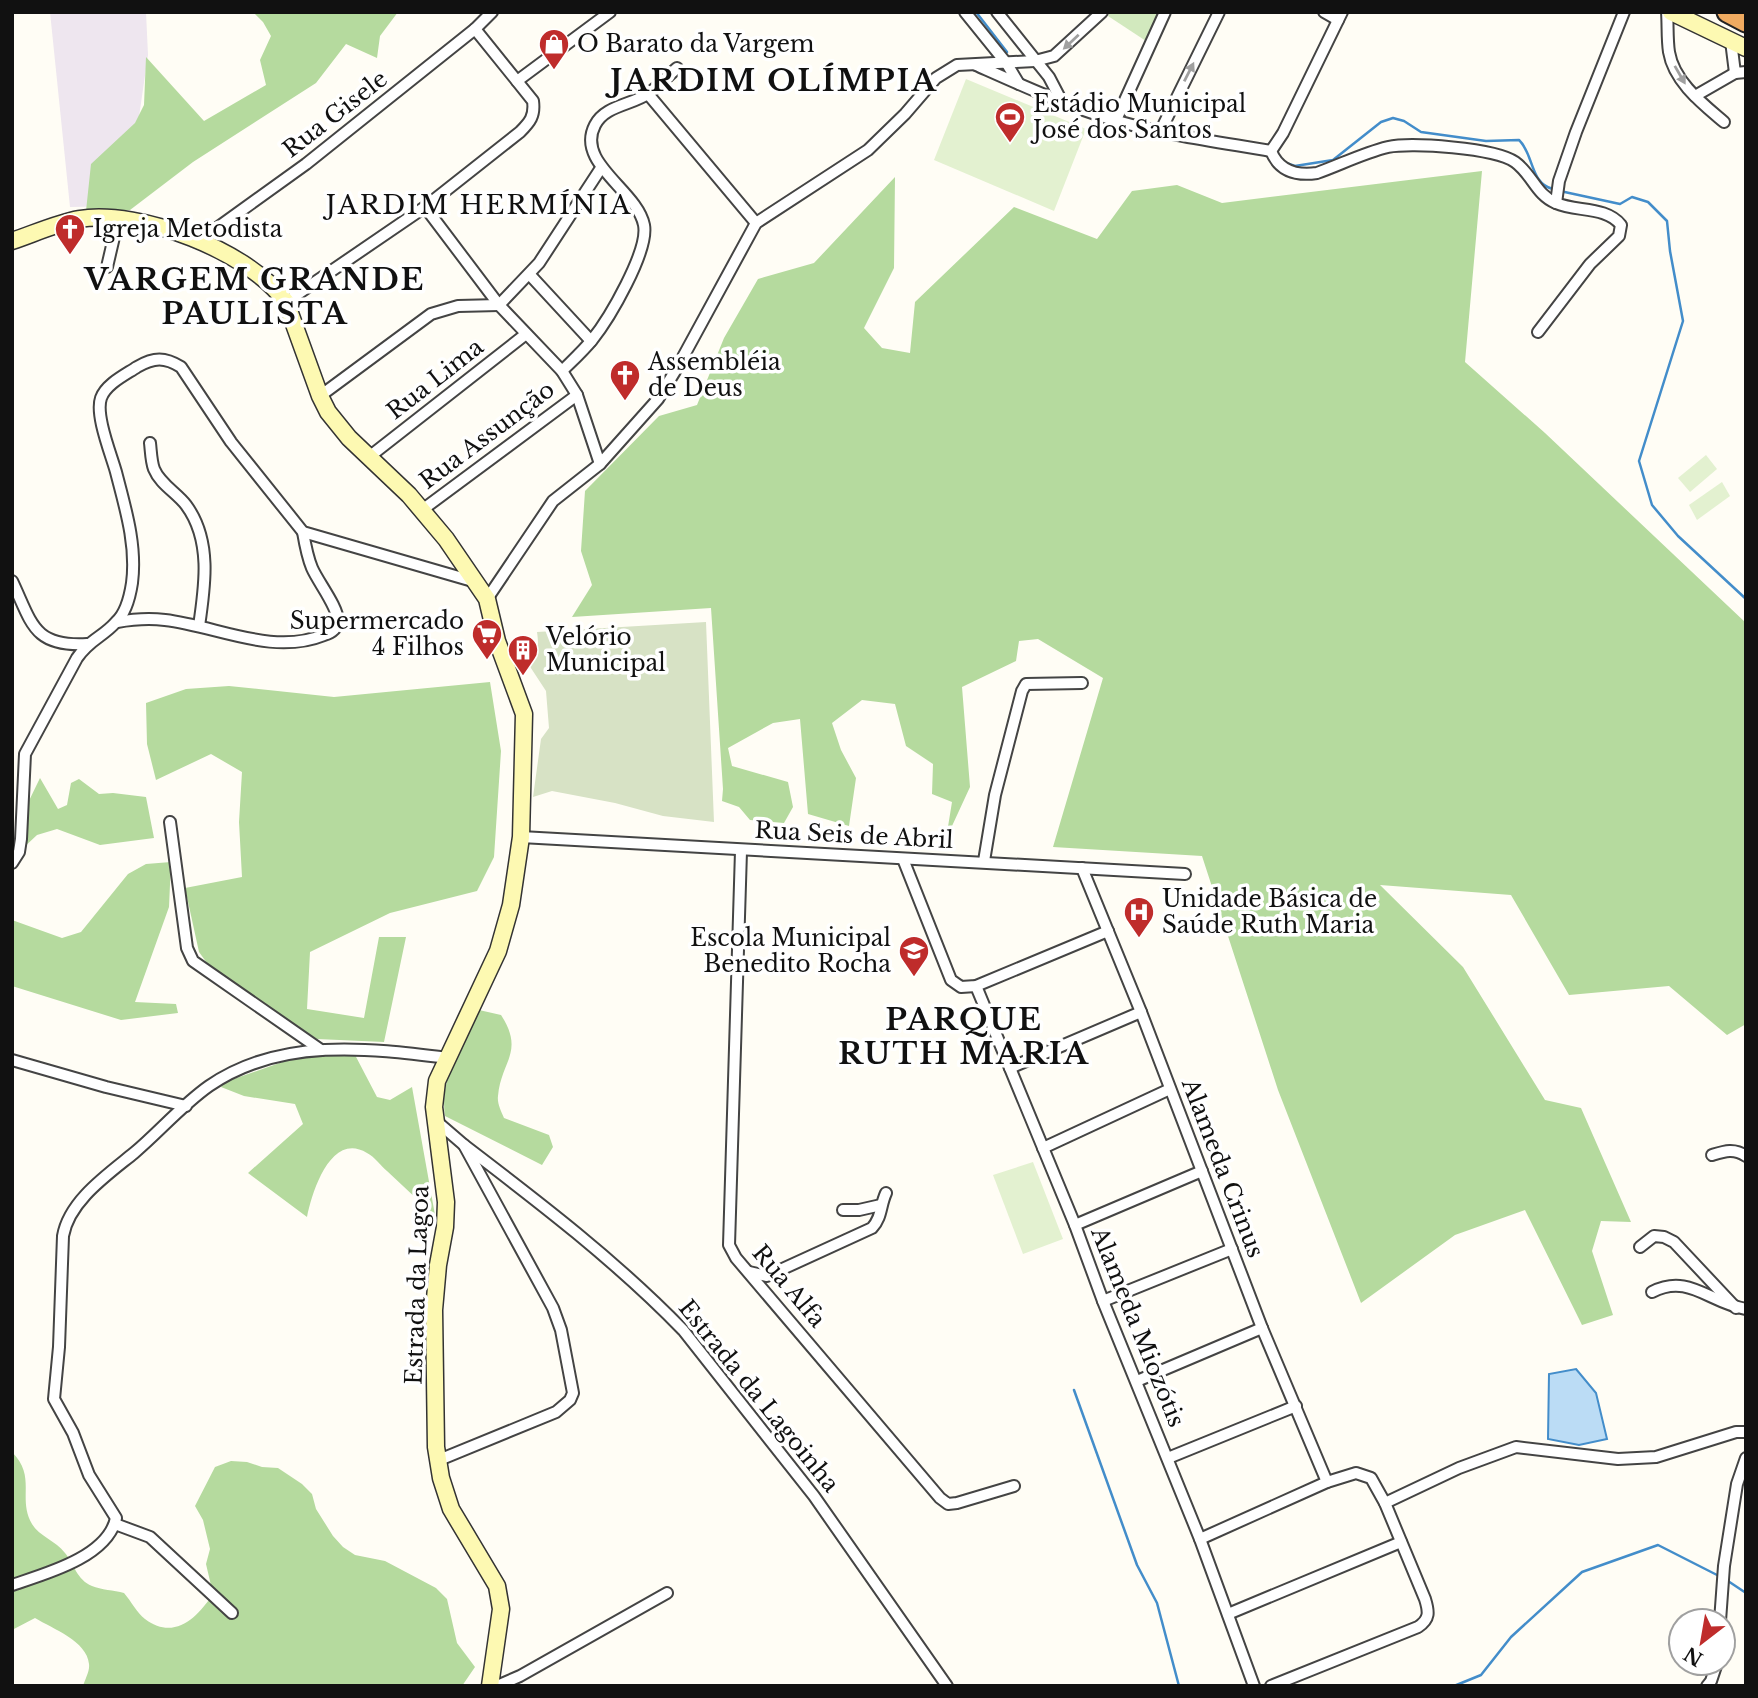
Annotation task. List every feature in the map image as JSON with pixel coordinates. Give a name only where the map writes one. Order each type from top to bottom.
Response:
[{"type":"highway","points":[[1727,12],[1746,22]]},
{"type":"street","name":"Rua Gisele","points":[[199,241],[298,170],[475,29],[492,12]]},
{"type":"street","points":[[517,81],[610,12]]},
{"type":"street","points":[[965,12],[1007,64],[1019,84]]},
{"type":"street","points":[[997,12],[1049,77],[1061,100]]},
{"type":"street","points":[[487,599],[553,501],[600,464],[635,426],[671,378],[734,267],[755,223],[868,150],[905,114],[936,78],[949,68],[957,65],[1035,61],[1059,53],[1102,12]]},
{"type":"street","points":[[1116,120],[1165,12]]},
{"type":"street","points":[[1160,132],[1219,12]]},
{"type":"street","points":[[1270,151],[1283,133],[1340,16],[1324,12]]},
{"type":"street","points":[[1556,199],[1559,181],[1624,12]]},
{"type":"street","points":[[1695,96],[1741,72],[1738,44],[1669,12],[1669,54],[1695,96],[1724,122]]},
{"type":"street","points":[[12,241],[78,219],[145,224],[199,241],[226,253],[253,269],[277,289],[286,302],[425,207],[520,132],[532,119],[533,101],[475,29]]},
{"type":"street","points":[[972,64],[1116,120],[1160,132],[1270,151]]},
{"type":"street","points":[[562,371],[592,341],[638,259],[644,237],[644,225],[629,196],[601,168],[592,147],[594,127],[608,111],[648,94],[677,68]]},
{"type":"street","points":[[648,94],[755,223]]},
{"type":"street","points":[[1270,151],[1275,162],[1284,169],[1303,175],[1317,173],[1395,146],[1485,152],[1514,161],[1537,190],[1616,219],[1621,225],[1619,236],[1590,264],[1538,332]]},
{"type":"street","points":[[320,396],[431,314],[458,306],[499,305],[530,275],[601,168]]},
{"type":"street","points":[[425,207],[499,305],[562,371],[577,395],[600,464]]},
{"type":"street","points":[[107,267],[118,220]]},
{"type":"street","points":[[530,275],[592,341]]},
{"type":"street","name":"Estrada da Lagoa","points":[[286,302],[320,396],[338,425],[422,510],[446,539],[487,599],[497,641],[524,714],[521,837],[514,891],[498,951],[437,1081],[435,1120],[446,1202],[434,1310],[439,1460],[441,1478],[452,1509],[491,1573],[501,1598],[490,1686]]},
{"type":"street","name":"Rua Lima","points":[[369,457],[526,334]]},
{"type":"street","points":[[12,863],[19,852],[21,839],[25,754],[65,677],[87,644],[117,622],[127,603],[132,583],[131,534],[106,437],[100,400],[115,382],[148,361],[163,359],[181,367],[230,442],[303,532],[311,566],[336,612],[337,624],[333,631],[313,640],[283,643],[256,640],[200,626],[142,618],[117,622]]},
{"type":"street","name":"Rua Assunção","points":[[422,510],[577,395]]},
{"type":"street","points":[[150,443],[154,468],[159,478],[186,506],[196,523],[206,563],[200,626]]},
{"type":"street","points":[[303,532],[476,582]]},
{"type":"street","points":[[12,581],[24,610],[42,635],[60,644],[87,644]]},
{"type":"street","points":[[984,861],[995,795],[1022,691],[1026,684],[1082,683]]},
{"type":"street","points":[[170,822],[187,948],[193,961],[321,1050]]},
{"type":"street","name":"Rua Seis de Abril","points":[[521,837],[1185,874]]},
{"type":"street","name":"Rua Alfa","points":[[741,851],[729,1245],[940,1498],[948,1504],[957,1503],[1014,1486]]},
{"type":"street","points":[[903,859],[951,980],[961,987],[976,986],[1108,931]]},
{"type":"street","name":"Alameda Crinus","points":[[1082,868],[1141,1012],[1262,1328],[1327,1482]]},
{"type":"street","name":"Alameda Miozótis","points":[[976,986],[1075,1224],[1200,1538],[1254,1686]]},
{"type":"street","points":[[1010,1068],[1141,1012]]},
{"type":"street","points":[[12,1585],[74,1563],[103,1539],[115,1524],[114,1512],[89,1475],[73,1433],[54,1399],[59,1347],[62,1236],[65,1223],[82,1199],[209,1086],[246,1067],[274,1057],[321,1050],[368,1048],[448,1058]]},
{"type":"street","points":[[12,1060],[106,1087],[187,1106]]},
{"type":"street","points":[[1043,1147],[1170,1090]]},
{"type":"street","name":"Estrada da Lagoinha","points":[[435,1120],[565,1223],[683,1329],[814,1496],[947,1686]]},
{"type":"street","points":[[439,1460],[556,1412],[570,1400],[573,1392],[561,1330],[553,1308],[464,1145]]},
{"type":"street","points":[[1712,1155],[1729,1150],[1746,1156]]},
{"type":"street","points":[[1075,1224],[1202,1171]]},
{"type":"street","points":[[749,1272],[767,1276],[872,1228],[882,1212],[881,1205],[886,1193]]},
{"type":"street","points":[[843,1210],[881,1205]]},
{"type":"street","points":[[1640,1247],[1654,1236],[1674,1242],[1741,1309]]},
{"type":"street","points":[[1104,1301],[1232,1249]]},
{"type":"street","points":[[1652,1292],[1666,1284],[1681,1284],[1741,1309]]},
{"type":"street","points":[[1137,1381],[1262,1328]]},
{"type":"street","points":[[1168,1458],[1296,1406]]},
{"type":"street","points":[[1385,1503],[1459,1468],[1516,1447],[1618,1459],[1656,1457],[1746,1432]]},
{"type":"street","points":[[1721,1607],[1724,1566],[1737,1485],[1746,1458]]},
{"type":"street","points":[[1200,1538],[1327,1482],[1356,1474],[1371,1478],[1385,1503],[1429,1611],[1423,1623],[1271,1686]]},
{"type":"street","points":[[115,1524],[150,1537],[232,1613]]},
{"type":"street","points":[[1228,1614],[1401,1542]]},
{"type":"street","points":[[498,1686],[667,1593]]},
{"type":"shaded area","points":[[50,12],[146,12],[148,55],[126,206],[70,207]]},
{"type":"green space","points":[[253,12],[398,12],[380,36],[377,58],[346,44],[316,83],[193,162],[130,210],[86,211],[91,164],[135,123],[144,105],[146,57],[204,121],[266,85],[260,60],[271,36]]},
{"type":"green space","points":[[1110,12],[1161,12],[1146,41],[1108,16]]},
{"type":"green space","name":"Estádio Municipal José dos Santos","points":[[966,79],[1086,129],[1054,211],[934,160]]},
{"type":"green space","points":[[1482,171],[1465,362],[1545,433],[1746,623],[1746,1024],[1727,1035],[1669,986],[1569,995],[1511,895],[1380,885],[1463,967],[1545,1100],[1581,1108],[1631,1222],[1601,1221],[1592,1251],[1613,1315],[1582,1325],[1525,1210],[1455,1235],[1361,1303],[1278,1090],[1202,856],[1053,847],[1103,678],[1038,639],[1019,641],[1016,661],[962,687],[970,787],[946,839],[952,802],[932,794],[933,764],[906,746],[895,704],[862,700],[832,723],[841,750],[856,778],[849,826],[808,814],[800,719],[773,723],[728,748],[732,766],[788,782],[793,807],[784,823],[750,820],[739,807],[722,801],[711,608],[572,617],[592,585],[581,551],[585,491],[659,416],[697,405],[724,338],[758,279],[814,263],[895,177],[894,268],[864,328],[882,348],[910,353],[915,302],[1014,207],[1097,239],[1132,191],[1177,185],[1222,203]]},
{"type":"green space","points":[[1706,455],[1717,469],[1690,492],[1678,478]]},
{"type":"green space","points":[[1722,482],[1730,496],[1697,520],[1689,505]]},
{"type":"green space","points":[[706,622],[714,822],[663,816],[615,803],[552,791],[533,797],[541,739],[549,728],[546,691],[527,662],[537,649],[537,632]]},
{"type":"green space","points":[[490,682],[501,751],[494,857],[477,891],[390,913],[310,952],[307,1009],[364,1018],[379,937],[406,937],[384,1042],[317,1039],[212,970],[199,952],[185,888],[242,877],[239,822],[242,772],[211,754],[156,780],[147,744],[146,703],[186,689],[229,686],[334,697]]},
{"type":"green space","points":[[40,778],[58,809],[67,805],[71,783],[79,779],[99,794],[146,797],[154,838],[100,845],[57,829],[37,835],[21,850],[25,809]]},
{"type":"green space","points":[[171,862],[169,907],[135,1002],[176,1004],[178,1013],[121,1020],[12,986],[12,920],[62,938],[81,932],[128,874],[146,864]]},
{"type":"green space","points":[[479,1010],[501,1015],[508,1028],[511,1048],[500,1084],[499,1104],[504,1118],[549,1135],[553,1147],[542,1165],[445,1116],[444,1102],[449,1074]]},
{"type":"green space","points":[[354,1053],[377,1097],[390,1100],[412,1087],[435,1215],[373,1157],[354,1148],[343,1150],[325,1167],[313,1193],[307,1217],[248,1173],[303,1124],[295,1104],[244,1096],[221,1087],[225,1082],[291,1059]]},
{"type":"green space","points":[[1033,1162],[1063,1239],[1023,1254],[993,1175]]},
{"type":"green space","points":[[12,1452],[24,1470],[26,1505],[35,1528],[61,1549],[79,1576],[87,1583],[124,1593],[145,1619],[166,1628],[184,1624],[200,1611],[213,1594],[206,1564],[210,1549],[203,1520],[195,1506],[215,1467],[231,1461],[278,1468],[312,1494],[316,1509],[343,1547],[355,1555],[385,1561],[436,1588],[447,1599],[457,1643],[475,1667],[462,1686],[83,1686],[89,1664],[87,1656],[76,1642],[35,1618],[12,1630]]},
{"type":"water","points":[[1576,1369],[1596,1393],[1607,1439],[1579,1445],[1548,1439],[1549,1374]]},
{"type":"waterway","points":[[976,12],[1007,52]]},
{"type":"waterway","points":[[1286,163],[1295,166],[1333,160],[1381,122],[1393,118],[1404,121],[1421,132],[1486,141],[1519,140],[1540,181],[1553,189]]},
{"type":"waterway","points":[[1560,191],[1620,204],[1632,197],[1648,202],[1667,221],[1683,321],[1639,461],[1652,505],[1678,536],[1746,599]]},
{"type":"waterway","points":[[1074,1390],[1137,1565],[1157,1603],[1179,1686]]},
{"type":"waterway","points":[[1454,1686],[1481,1675],[1511,1637],[1582,1572],[1658,1545],[1719,1576]]},
{"type":"waterway","points":[[1728,1581],[1746,1593]]},
{"type":"place","name":"O Barato da Vargem","points":[[554,71]]},
{"type":"place","name":"Estádio Municipal José dos Santos","points":[[1010,144]]},
{"type":"place","name":"Igreja Metodista","points":[[70,256]]},
{"type":"place","name":"Assembléia de Deus","points":[[625,402]]},
{"type":"place","name":"Supermercado 4 Filhos","points":[[487,661]]},
{"type":"place","name":"Velório Municipal","points":[[523,677]]},
{"type":"place","name":"Unidade Básica de Saúde Ruth Maria","points":[[1139,939]]},
{"type":"place","name":"Escola Municipal Benedito Rocha","points":[[914,978]]},
{"type":"district","name":"JARDIM OLÍMPIA","points":[[774,81]]},
{"type":"district","name":"JARDIM HERMÍNIA","points":[[479,205]]},
{"type":"district","name":"VARGEM GRANDE PAULISTA","points":[[255,297]]},
{"type":"district","name":"PARQUE RUTH MARIA","points":[[964,1037]]}]
